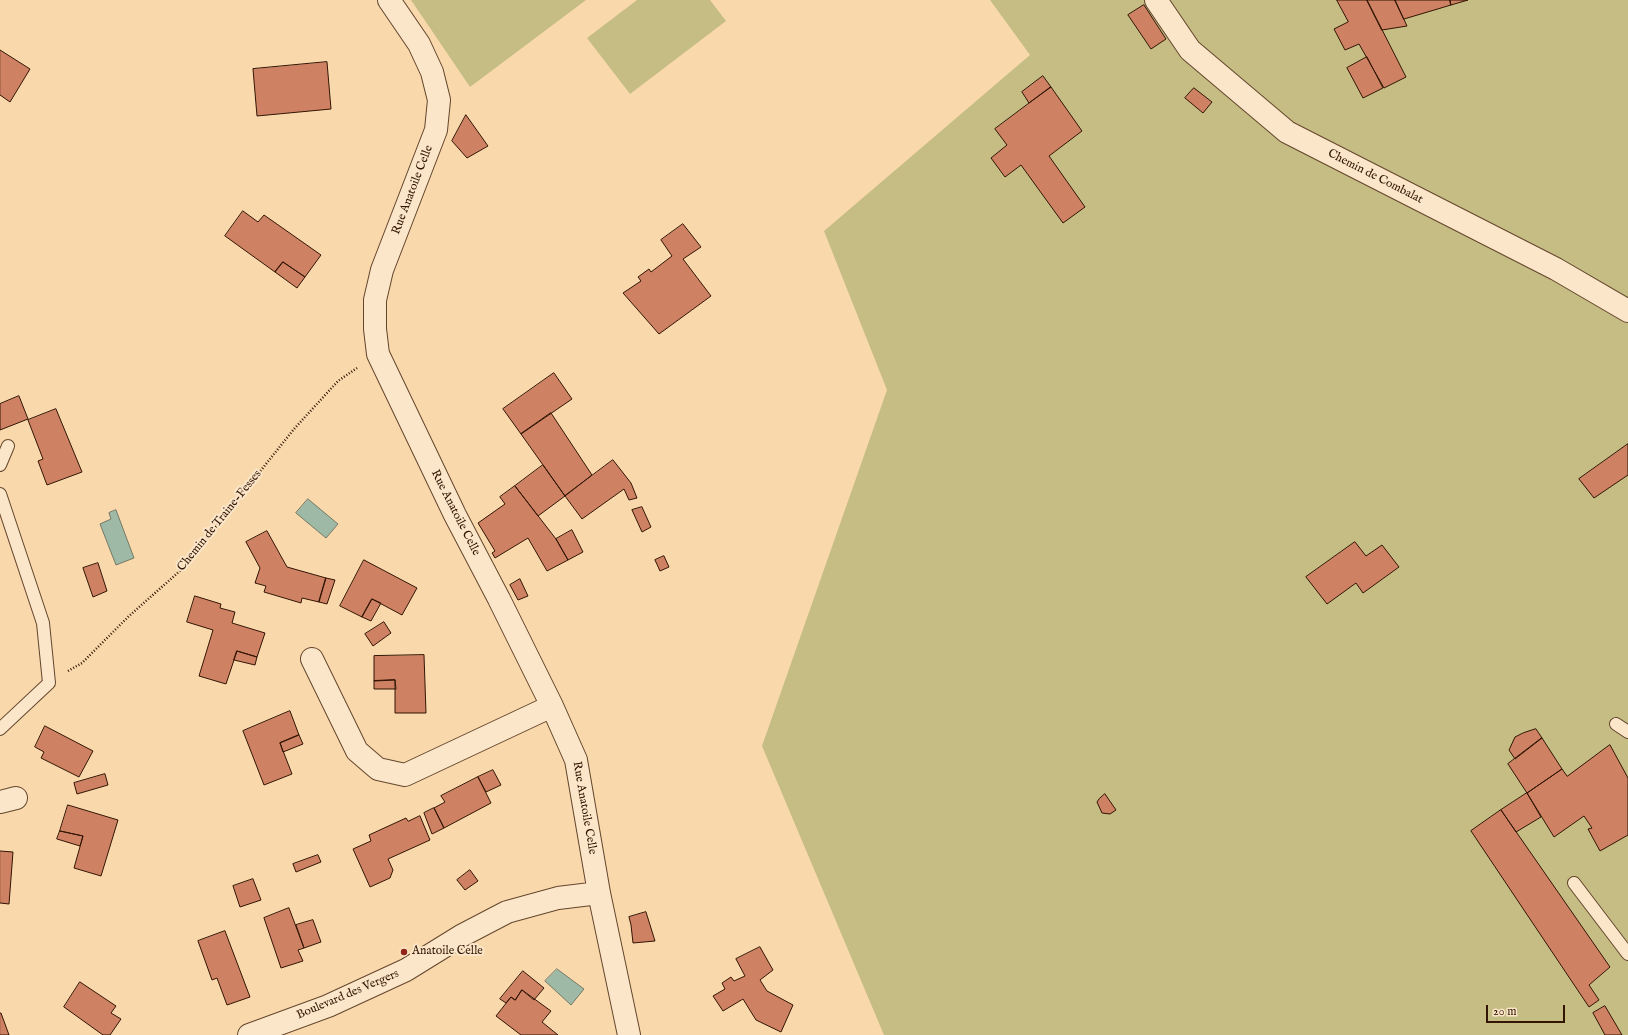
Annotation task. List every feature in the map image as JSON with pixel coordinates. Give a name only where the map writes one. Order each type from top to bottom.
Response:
[{"type":"street","name":"Rue Anatoile Celle","points":[[389,0],[419,44],[432,72],[439,100],[436,130],[382,270],[375,300],[375,329],[378,354],[454,515],[499,599],[552,706],[576,760],[599,893],[629,1035]]},
{"type":"street","name":"Chemin de Combalat","points":[[1156,0],[1190,50],[1287,132],[1556,270],[1628,311]]},
{"type":"street","points":[[312,659],[357,751],[378,769],[404,775],[552,706]]},
{"type":"street","name":"Boulevard des Vergers","points":[[249,1035],[328,1006],[406,970],[461,936],[507,912],[558,898],[599,893]]},
{"type":"lane","points":[[0,465],[8,446]]},
{"type":"lane","points":[[0,494],[44,623],[49,683],[0,729]]},
{"type":"lane","points":[[1616,724],[1628,732]]},
{"type":"lane","points":[[1574,883],[1628,954]]},
{"type":"path","name":"Chemin de Traine-Fesses","points":[[49,683],[82,663],[128,617],[182,569],[294,429],[338,381],[358,367]]},
{"type":"shaded area","points":[[411,0],[586,0],[470,87]]},
{"type":"shaded area","points":[[637,0],[710,0],[726,21],[630,94],[587,38]]},
{"type":"shaded area","points":[[990,0],[1628,0],[1628,1035],[884,1035],[762,746],[887,390],[824,231],[1030,55]]},
{"type":"shaded area","points":[[308,499],[338,524],[326,538],[296,513]]},
{"type":"shaded area","points":[[116,510],[134,558],[116,565],[100,524],[111,519],[109,513]]},
{"type":"shaded area","points":[[557,969],[584,989],[571,1005],[545,981]]},
{"type":"building","points":[[1337,0],[1367,0],[1406,77],[1384,88],[1359,44],[1345,50],[1334,29],[1348,22]]},
{"type":"building","points":[[1367,0],[1395,0],[1407,26],[1382,30]]},
{"type":"building","points":[[1395,0],[1450,0],[1451,5],[1404,19]]},
{"type":"building","points":[[1450,0],[1468,0],[1451,5]]},
{"type":"building","points":[[1144,5],[1166,39],[1151,49],[1128,15]]},
{"type":"building","points":[[0,50],[30,69],[10,102],[0,95]]},
{"type":"building","points":[[1367,57],[1383,88],[1363,98],[1347,68]]},
{"type":"building","points":[[327,62],[331,109],[257,116],[253,69]]},
{"type":"building","points":[[1043,76],[1051,87],[1029,103],[1022,92]]},
{"type":"building","points":[[1051,87],[1082,131],[1049,156],[1085,207],[1063,223],[1021,165],[1005,177],[991,158],[1007,145],[995,129]]},
{"type":"building","points":[[1194,88],[1212,102],[1203,113],[1185,98]]},
{"type":"building","points":[[466,115],[488,146],[467,158],[452,141]]},
{"type":"building","points":[[243,211],[258,222],[264,215],[321,255],[305,277],[283,262],[275,272],[225,236]]},
{"type":"building","points":[[683,224],[701,247],[683,259],[711,296],[659,334],[623,293],[641,281],[638,277],[649,269],[651,272],[672,256],[661,240]]},
{"type":"building","points":[[283,262],[305,277],[297,288],[275,272]]},
{"type":"building","points":[[554,373],[572,399],[521,434],[503,409]]},
{"type":"building","points":[[19,396],[28,419],[0,430],[0,404]]},
{"type":"building","points":[[56,409],[82,472],[47,485],[38,461],[43,459],[28,420]]},
{"type":"building","points":[[551,413],[592,475],[565,496],[521,434]]},
{"type":"building","points":[[1628,444],[1628,475],[1594,498],[1579,479]]},
{"type":"building","points":[[613,460],[631,483],[637,498],[629,500],[624,489],[582,519],[565,496]]},
{"type":"building","points":[[543,465],[565,496],[538,516],[515,486]]},
{"type":"building","points":[[515,486],[556,539],[568,560],[547,571],[528,538],[495,558],[492,553],[495,551],[478,523],[505,504],[500,497]]},
{"type":"building","points":[[642,507],[651,527],[642,532],[632,510]]},
{"type":"building","points":[[572,530],[583,552],[568,560],[556,539]]},
{"type":"building","points":[[267,531],[287,567],[326,578],[319,602],[302,598],[301,603],[264,592],[266,586],[255,583],[260,568],[246,542]]},
{"type":"building","points":[[1355,542],[1366,556],[1382,545],[1399,567],[1363,593],[1356,583],[1327,604],[1306,577]]},
{"type":"building","points":[[664,556],[669,567],[660,571],[655,560]]},
{"type":"building","points":[[364,560],[417,588],[402,615],[372,599],[362,617],[340,606]]},
{"type":"building","points":[[98,563],[107,591],[93,597],[83,568]]},
{"type":"building","points":[[326,578],[335,580],[327,604],[319,602]]},
{"type":"building","points":[[520,579],[528,596],[518,600],[510,585]]},
{"type":"building","points":[[195,596],[221,604],[220,608],[235,612],[232,623],[265,633],[257,657],[237,651],[226,684],[199,676],[213,630],[187,622]]},
{"type":"building","points":[[372,599],[381,603],[371,621],[362,617]]},
{"type":"building","points":[[384,622],[391,633],[373,646],[365,634]]},
{"type":"building","points":[[237,651],[257,657],[255,665],[234,660]]},
{"type":"building","points":[[424,655],[426,713],[395,713],[395,680],[374,681],[374,656]]},
{"type":"building","points":[[395,680],[396,689],[374,689],[374,681]]},
{"type":"building","points":[[290,711],[299,735],[280,743],[292,774],[264,785],[243,731]]},
{"type":"building","points":[[45,726],[93,751],[79,777],[41,758],[44,752],[35,747]]},
{"type":"building","points":[[1536,729],[1542,738],[1515,759],[1509,750],[1515,737]]},
{"type":"building","points":[[299,735],[303,744],[283,752],[280,743]]},
{"type":"building","points":[[1542,738],[1562,769],[1527,793],[1508,764]]},
{"type":"building","points":[[1610,745],[1628,778],[1628,835],[1600,851],[1588,829],[1592,828],[1584,816],[1554,837],[1527,793],[1562,769],[1567,776]]},
{"type":"building","points":[[493,770],[501,785],[486,792],[478,777]]},
{"type":"building","points":[[105,774],[108,785],[77,794],[74,783]]},
{"type":"building","points":[[478,777],[491,803],[444,828],[434,808],[445,802],[441,796]]},
{"type":"building","points":[[1527,793],[1541,817],[1516,832],[1501,810]]},
{"type":"building","points":[[1105,794],[1116,810],[1110,814],[1102,813],[1097,802]]},
{"type":"building","points":[[68,805],[118,820],[101,876],[74,868],[83,836],[60,831]]},
{"type":"building","points":[[434,808],[444,828],[432,834],[424,813]]},
{"type":"building","points":[[1501,810],[1610,967],[1589,985],[1599,1000],[1589,1007],[1471,831]]},
{"type":"building","points":[[420,816],[430,840],[388,859],[393,870],[390,878],[370,887],[353,849],[371,841],[369,835],[406,818],[408,821]]},
{"type":"building","points":[[60,831],[83,836],[80,846],[57,839]]},
{"type":"building","points":[[0,851],[13,852],[9,904],[0,903]]},
{"type":"building","points":[[318,855],[321,862],[296,872],[293,864]]},
{"type":"building","points":[[470,870],[478,881],[465,890],[457,880]]},
{"type":"building","points":[[253,879],[261,900],[240,907],[233,886]]},
{"type":"building","points":[[289,908],[304,948],[298,950],[303,961],[281,968],[264,918]]},
{"type":"building","points":[[646,912],[655,941],[633,943],[629,917]]},
{"type":"building","points":[[313,920],[321,942],[304,948],[296,925]]},
{"type":"building","points":[[225,931],[250,997],[227,1005],[217,978],[212,980],[198,941]]},
{"type":"building","points":[[760,947],[773,970],[760,980],[767,991],[793,1005],[781,1032],[756,1020],[743,999],[723,1011],[713,996],[725,989],[722,983],[731,977],[734,981],[745,976],[736,959]]},
{"type":"building","points":[[523,971],[544,988],[534,1000],[522,990],[515,1000],[511,997],[506,1003],[500,999]]},
{"type":"building","points":[[80,982],[116,1006],[111,1013],[121,1019],[110,1035],[103,1035],[64,1007]]},
{"type":"building","points":[[522,990],[551,1011],[542,1022],[558,1035],[521,1035],[496,1016],[511,997],[515,1000]]},
{"type":"building","points":[[1605,1006],[1622,1035],[1605,1035],[1593,1013]]},
{"type":"building","points":[[1,1013],[9,1035],[0,1035]]},
{"type":"place","name":"Anatoile Celle","points":[[404,952]]}]
